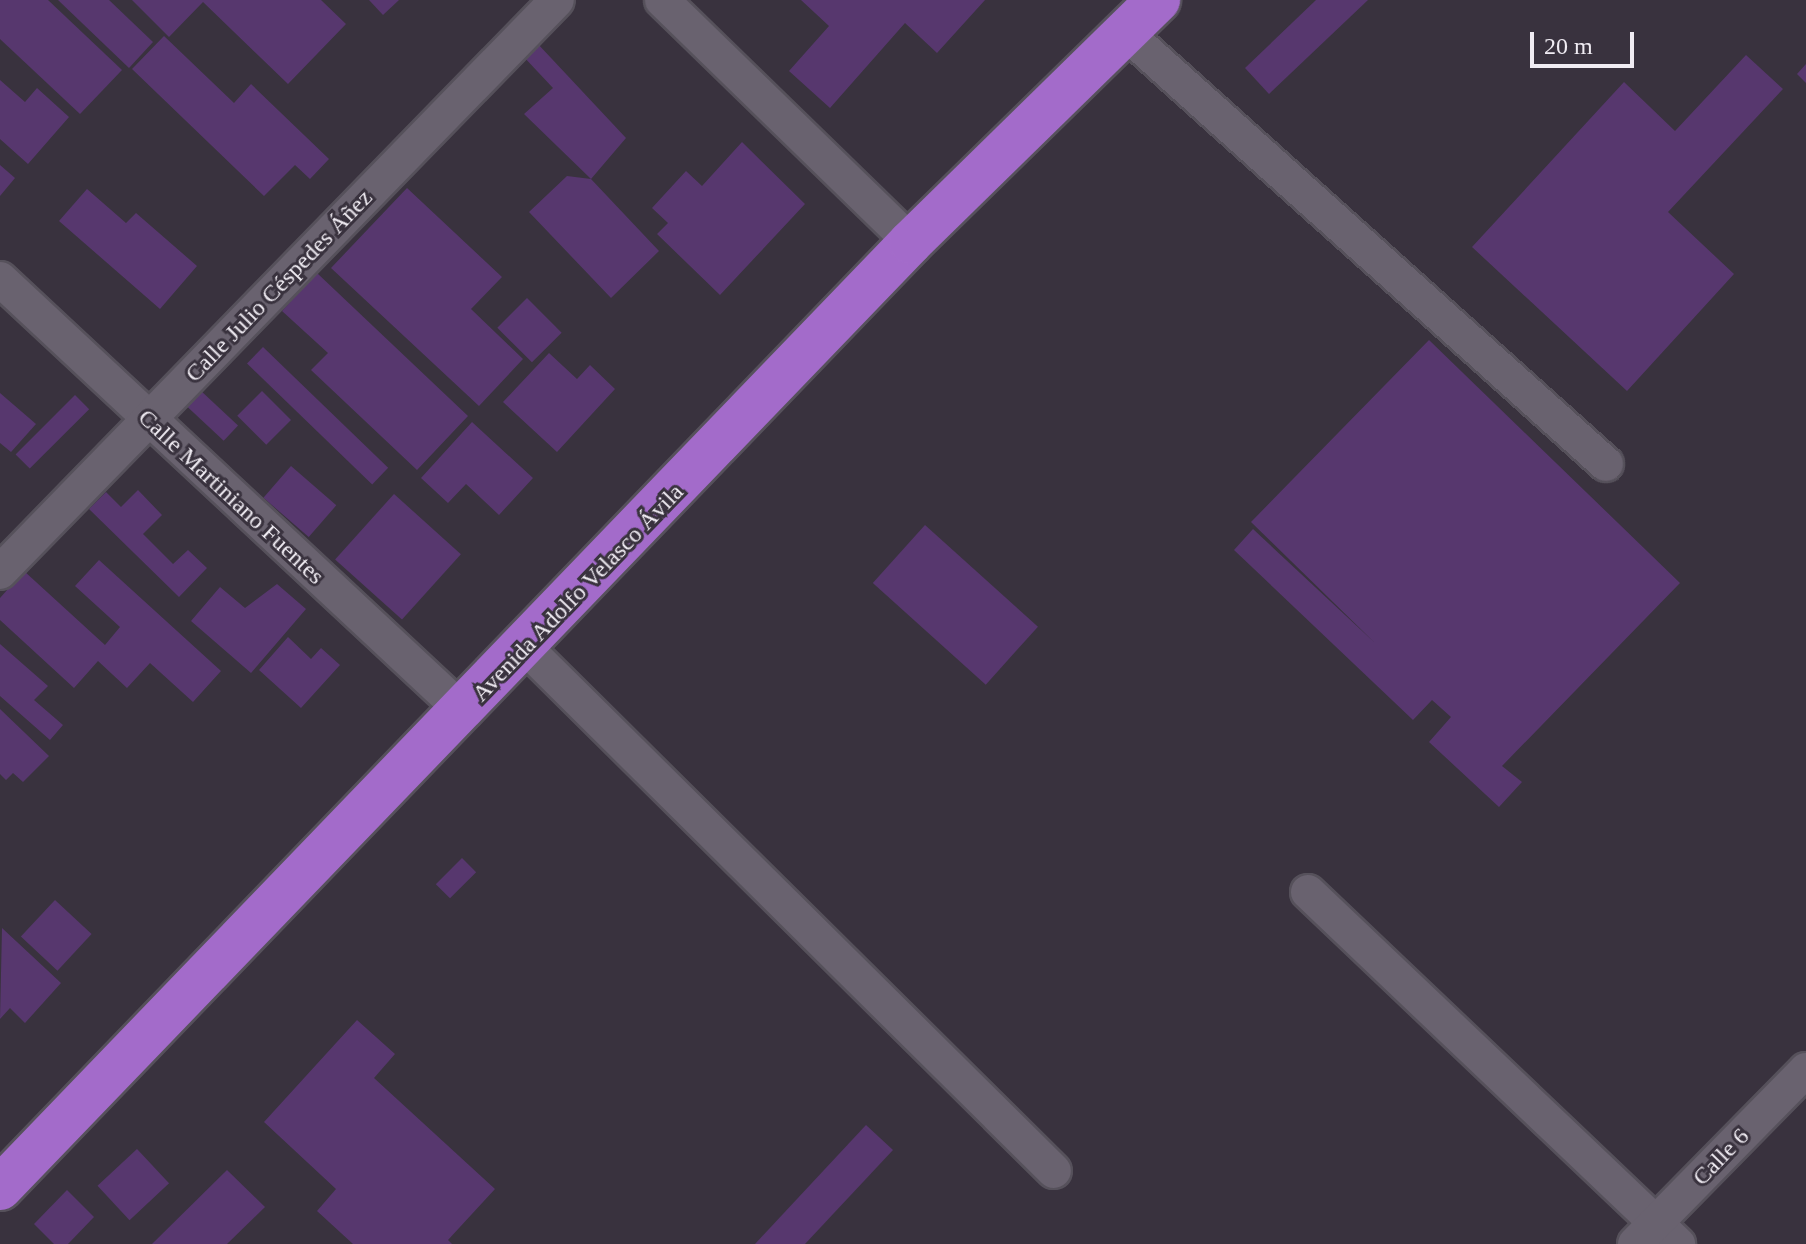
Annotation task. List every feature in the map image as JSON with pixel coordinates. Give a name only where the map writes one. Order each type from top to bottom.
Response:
[{"type":"highway","name":"Avenida Adolfo Velasco Ávila","points":[[0,1188],[526,648],[911,242],[1158,0]]},
{"type":"street","name":"Calle Julio Céspedes Áñez","points":[[0,572],[557,0]]},
{"type":"street","points":[[662,0],[911,242]]},
{"type":"street","points":[[1126,33],[1606,464]]},
{"type":"street","name":"Calle Martiniano Fuentes","points":[[0,279],[148,421],[464,712]]},
{"type":"street","points":[[526,648],[1054,1171]]},
{"type":"street","points":[[1308,892],[1656,1237]]},
{"type":"street","name":"Calle 6","points":[[1656,1237],[1806,1070]]},
{"type":"building","points":[[0,0],[48,0],[122,70],[80,114],[0,39]]},
{"type":"building","points":[[58,0],[109,0],[153,42],[129,68]]},
{"type":"building","points":[[132,0],[321,0],[346,24],[288,84],[203,2],[169,37]]},
{"type":"building","points":[[369,0],[399,0],[383,15]]},
{"type":"building","points":[[801,0],[985,0],[937,53],[905,23],[830,108],[789,71],[829,26]]},
{"type":"building","points":[[1316,0],[1368,0],[1269,94],[1245,68]]},
{"type":"building","points":[[164,36],[234,103],[251,84],[329,159],[310,179],[295,165],[264,196],[132,69]]},
{"type":"building","points":[[537,43],[626,138],[591,179],[524,114],[553,88],[522,55]]},
{"type":"building","points":[[1746,55],[1783,89],[1668,212],[1734,274],[1627,391],[1472,247],[1624,82],[1675,131]]},
{"type":"building","points":[[1806,64],[1806,83],[1797,74]]},
{"type":"building","points":[[0,80],[25,102],[37,88],[69,117],[28,164],[0,139]]},
{"type":"building","points":[[742,142],[805,204],[720,295],[657,234],[668,223],[652,208],[686,171],[702,186]]},
{"type":"building","points":[[0,165],[15,178],[0,196]]},
{"type":"building","points":[[567,176],[591,179],[659,251],[611,298],[529,212]]},
{"type":"building","points":[[407,188],[502,277],[471,309],[523,359],[479,406],[331,268]]},
{"type":"building","points":[[87,189],[126,223],[136,213],[197,266],[160,309],[59,221]]},
{"type":"building","points":[[317,273],[468,416],[417,470],[311,370],[328,353],[282,311]]},
{"type":"building","points":[[527,298],[562,333],[532,362],[497,328]]},
{"type":"building","points":[[1429,340],[1680,583],[1502,766],[1522,782],[1499,807],[1429,742],[1451,717],[1432,700],[1413,720],[1234,550],[1253,529],[1375,643],[1251,522]]},
{"type":"building","points":[[263,347],[388,468],[372,484],[247,364]]},
{"type":"building","points":[[549,353],[577,379],[590,365],[615,389],[557,452],[503,402]]},
{"type":"building","points":[[200,390],[238,425],[224,441],[186,405]]},
{"type":"building","points":[[262,391],[291,420],[266,445],[237,416]]},
{"type":"building","points":[[0,393],[36,424],[11,452],[0,443]]},
{"type":"building","points":[[75,395],[89,409],[30,469],[16,454]]},
{"type":"building","points":[[472,422],[533,478],[499,515],[466,484],[448,503],[421,478]]},
{"type":"building","points":[[291,466],[336,505],[309,537],[263,498]]},
{"type":"building","points":[[138,490],[162,515],[143,534],[173,564],[188,550],[207,568],[179,597],[89,509],[106,492],[121,507]]},
{"type":"building","points":[[394,494],[461,554],[402,620],[335,559]]},
{"type":"building","points":[[925,525],[1038,627],[986,685],[873,583]]},
{"type":"building","points":[[99,560],[221,671],[193,702],[150,663],[127,688],[98,661],[74,688],[0,620],[0,598],[24,571],[105,645],[120,627],[75,586]]},
{"type":"building","points":[[277,584],[306,609],[251,673],[191,621],[220,587],[245,608]]},
{"type":"building","points":[[288,637],[311,659],[321,648],[340,665],[301,708],[259,670]]},
{"type":"building","points":[[0,644],[48,686],[34,700],[63,725],[50,740],[0,696]]},
{"type":"building","points":[[0,709],[49,756],[23,782],[13,773],[6,780],[0,774]]},
{"type":"building","points":[[462,858],[476,872],[450,898],[436,884]]},
{"type":"building","points":[[55,900],[92,934],[57,971],[21,937]]},
{"type":"building","points":[[2,928],[61,983],[25,1023],[10,1008],[0,1019]]},
{"type":"building","points":[[357,1020],[395,1054],[374,1078],[495,1189],[448,1240],[452,1244],[353,1244],[317,1211],[336,1189],[264,1122]]},
{"type":"building","points":[[866,1125],[893,1150],[805,1244],[755,1244]]},
{"type":"building","points":[[137,1149],[169,1183],[130,1220],[98,1186]]},
{"type":"building","points":[[227,1170],[265,1207],[227,1244],[152,1244]]},
{"type":"building","points":[[67,1190],[94,1217],[68,1244],[54,1244],[34,1224]]}]
